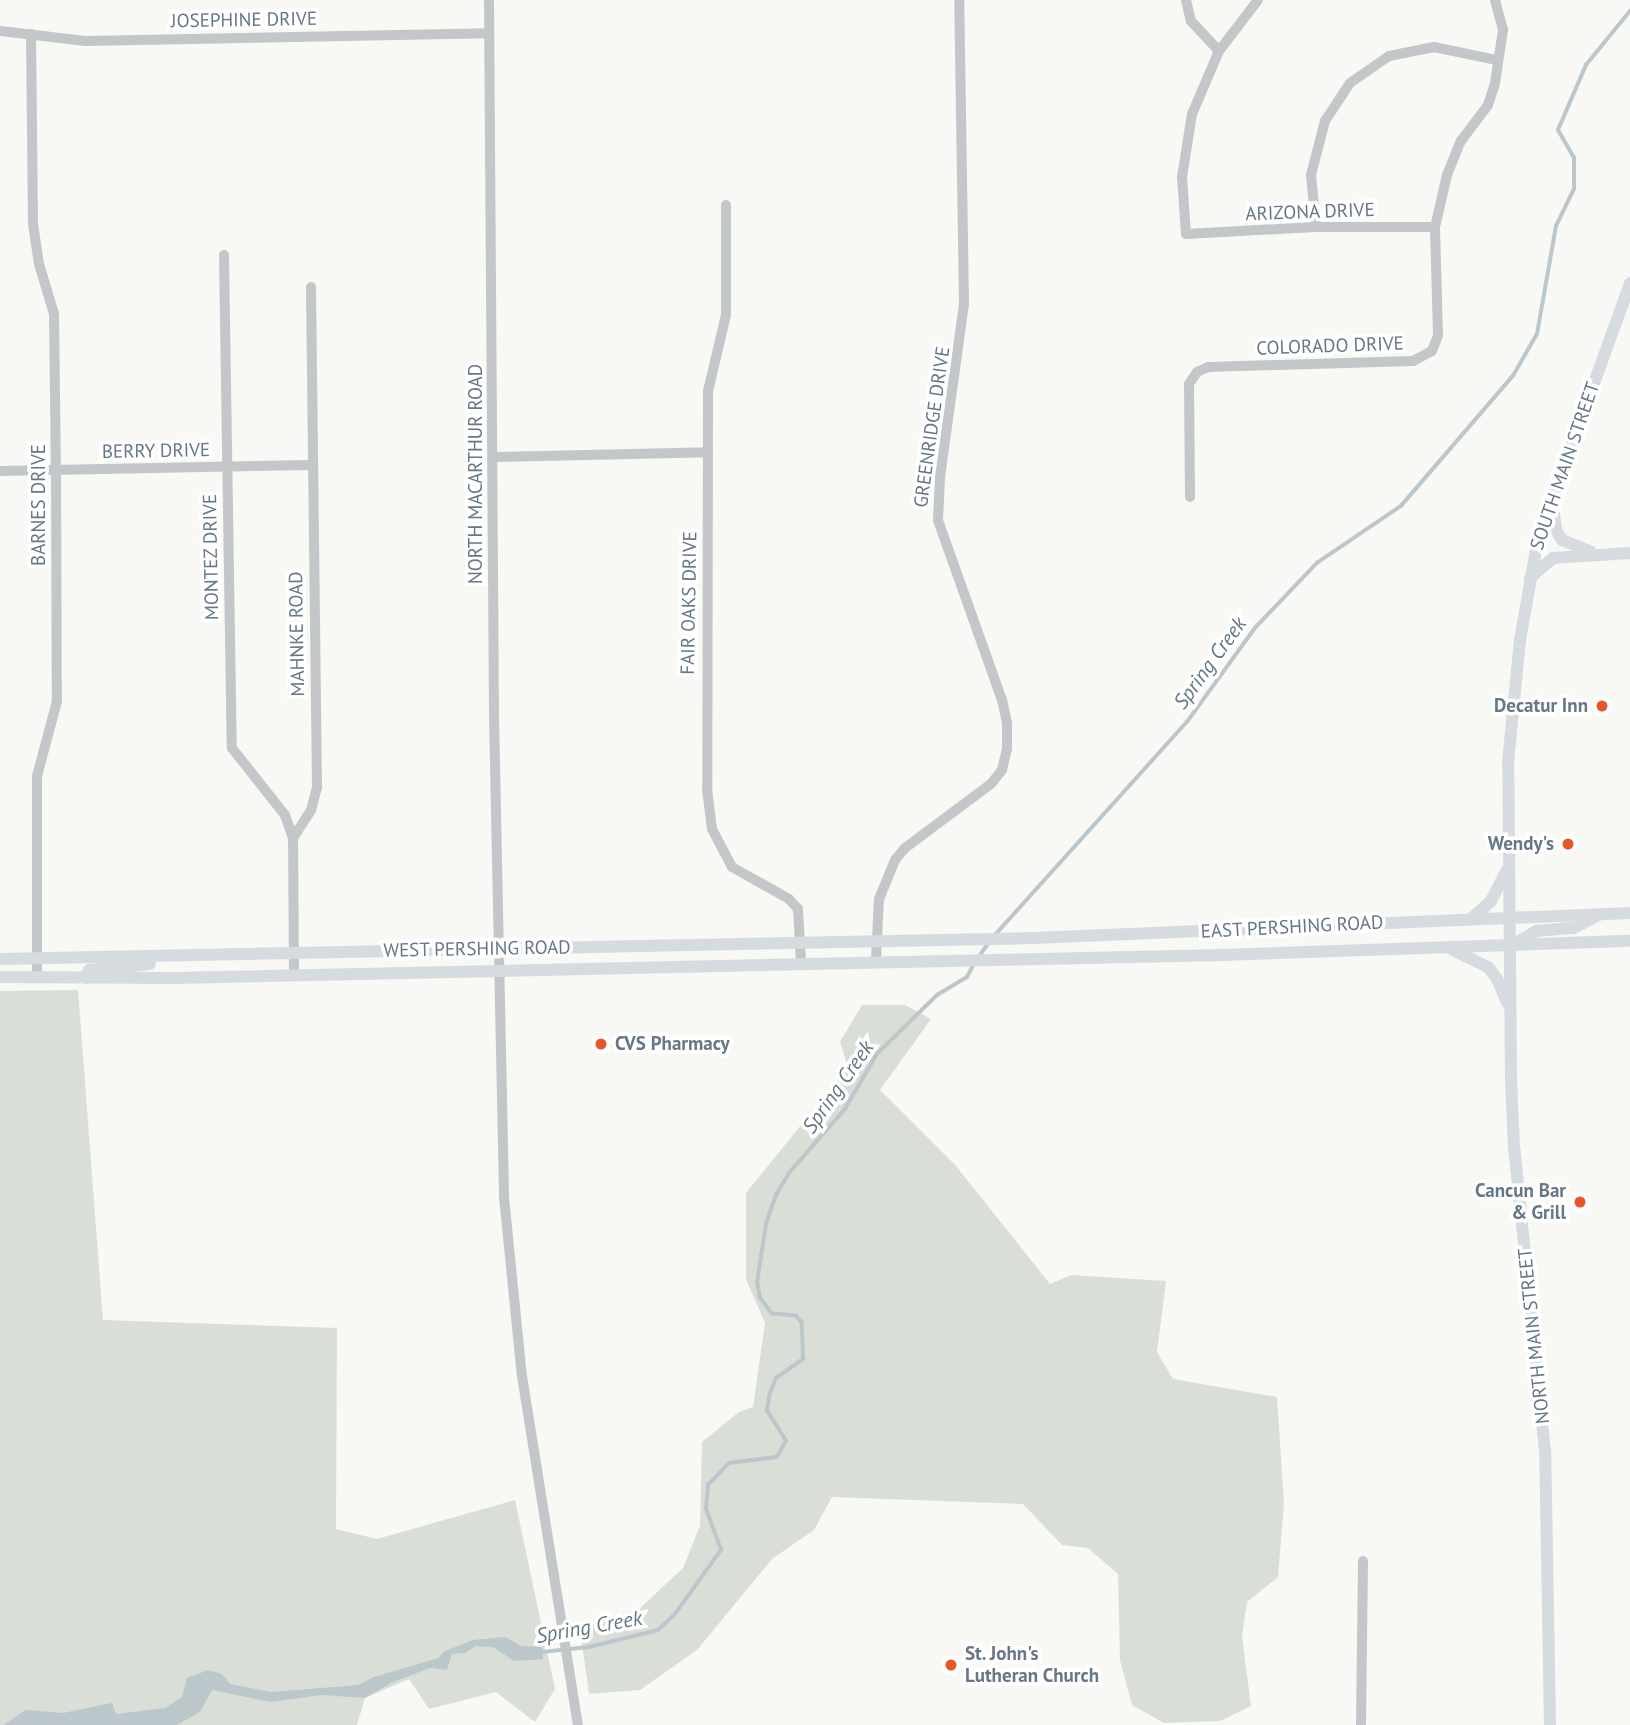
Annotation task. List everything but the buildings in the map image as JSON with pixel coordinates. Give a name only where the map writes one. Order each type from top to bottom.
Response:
[{"type":"main road","name":"SOUTH MAIN STREET","points":[[1510,947],[1508,762],[1530,578],[1552,494],[1630,283]]},
{"type":"main road","points":[[1552,494],[1556,530],[1562,540],[1596,554]]},
{"type":"main road","points":[[1530,578],[1553,558],[1630,553]]},
{"type":"main road","points":[[1469,920],[1491,901],[1509,866]]},
{"type":"main road","name":"EAST PERSHING ROAD","points":[[954,939],[1630,913]]},
{"type":"main road","points":[[1510,947],[1536,932],[1574,928],[1600,914]]},
{"type":"main road","name":"WEST PERSHING ROAD","points":[[0,959],[954,939]]},
{"type":"main road","name":"WEST PERSHING ROAD","points":[[0,977],[294,975],[1510,947],[1630,941]]},
{"type":"main road","name":"NORTH MAIN STREET","points":[[1510,947],[1514,1148],[1545,1451],[1550,1725]]},
{"type":"main road","points":[[1449,948],[1488,967],[1497,979],[1510,1011]]},
{"type":"main road","points":[[87,978],[89,970],[103,967],[165,963],[199,956]]},
{"type":"street","name":"NORTH MACARTHUR ROAD","points":[[489,0],[502,1151],[514,1307],[578,1725]]},
{"type":"street","name":"GREENRIDGE DRIVE","points":[[877,960],[879,899],[895,860],[905,848],[991,783],[1002,770],[1007,749],[1007,723],[1002,700],[944,542],[937,513],[964,304],[960,0]]},
{"type":"street","points":[[1186,0],[1191,22],[1219,51],[1258,0]]},
{"type":"street","name":"COLORADO DRIVE","points":[[1190,498],[1189,384],[1197,372],[1208,367],[1413,361],[1433,351],[1438,335],[1435,227],[1447,175],[1461,141],[1488,105],[1495,83],[1496,60],[1503,30],[1495,0]]},
{"type":"street","name":"JOSEPHINE DRIVE","points":[[0,31],[85,41],[489,33]]},
{"type":"street","name":"BARNES DRIVE","points":[[30,34],[33,224],[39,264],[54,314],[56,470],[57,701],[37,776],[37,976]]},
{"type":"street","points":[[1316,228],[1311,175],[1325,121],[1350,83],[1389,56],[1434,47],[1496,60]]},
{"type":"street","name":"ARIZONA DRIVE","points":[[1219,51],[1192,114],[1182,177],[1186,234],[1316,228],[1435,227]]},
{"type":"street","name":"FAIR OAKS DRIVE","points":[[726,205],[726,315],[708,391],[707,789],[712,829],[732,867],[789,899],[798,909],[800,962]]},
{"type":"street","name":"MONTEZ DRIVE","points":[[224,255],[232,748],[285,815],[293,838]]},
{"type":"street","name":"MAHNKE ROAD","points":[[293,838],[310,810],[317,787],[311,288]]},
{"type":"street","points":[[494,457],[708,453]]},
{"type":"street","name":"BERRY DRIVE","points":[[0,471],[312,465]]},
{"type":"street","points":[[293,838],[294,975]]},
{"type":"street","points":[[1361,1725],[1363,1561]]},
{"type":"shaded area","points":[[78,990],[103,1320],[337,1328],[336,1529],[377,1539],[515,1500],[555,1689],[535,1722],[496,1692],[429,1709],[409,1679],[365,1698],[357,1725],[0,1725],[0,991]]},
{"type":"shaded area","points":[[862,1005],[905,1005],[931,1019],[880,1090],[956,1166],[1050,1284],[1071,1275],[1166,1281],[1157,1352],[1173,1379],[1277,1397],[1284,1503],[1278,1577],[1247,1602],[1242,1636],[1251,1706],[1220,1721],[1164,1723],[1132,1705],[1120,1660],[1118,1574],[1088,1548],[1062,1545],[1023,1504],[832,1497],[814,1530],[772,1559],[697,1650],[640,1690],[589,1694],[580,1629],[639,1609],[683,1568],[700,1526],[702,1442],[739,1412],[753,1407],[765,1323],[746,1279],[746,1193],[848,1067],[840,1042]]},
{"type":"shaded area","name":"Spring Creek","points":[[506,1637],[521,1646],[542,1647],[543,1659],[514,1661],[493,1647],[476,1646],[465,1653],[452,1654],[447,1670],[430,1668],[393,1682],[365,1698],[322,1695],[270,1702],[212,1690],[200,1712],[177,1725],[4,1725],[25,1710],[63,1713],[112,1703],[116,1714],[165,1708],[182,1697],[187,1678],[208,1670],[222,1674],[230,1684],[272,1692],[358,1685],[374,1677],[438,1658],[445,1651],[473,1640]]},
{"type":"waterway","name":"Spring Creek","points":[[995,935],[1187,722],[1255,628],[1317,563],[1401,506],[1513,376],[1537,334],[1556,226],[1574,189],[1574,158],[1558,130],[1586,65],[1630,11]]},
{"type":"waterway","name":"Spring Creek","points":[[978,958],[990,941]]},
{"type":"waterway","name":"Spring Creek","points":[[541,1652],[589,1647],[658,1630],[675,1614],[721,1550],[706,1509],[708,1485],[729,1463],[777,1457],[786,1441],[767,1411],[769,1396],[776,1378],[803,1359],[802,1323],[796,1316],[772,1314],[760,1298],[757,1283],[766,1224],[776,1195],[789,1173],[845,1109],[877,1054],[937,995],[967,977],[974,964]]},
{"type":"place","name":"Decatur Inn","points":[[1602,706]]},
{"type":"place","name":"Wendy's","points":[[1568,844]]},
{"type":"place","name":"CVS Pharmacy","points":[[601,1044]]},
{"type":"place","name":"Cancun Bar & Grill","points":[[1580,1202]]},
{"type":"place","name":"St. John's Lutheran Church","points":[[951,1665]]}]
